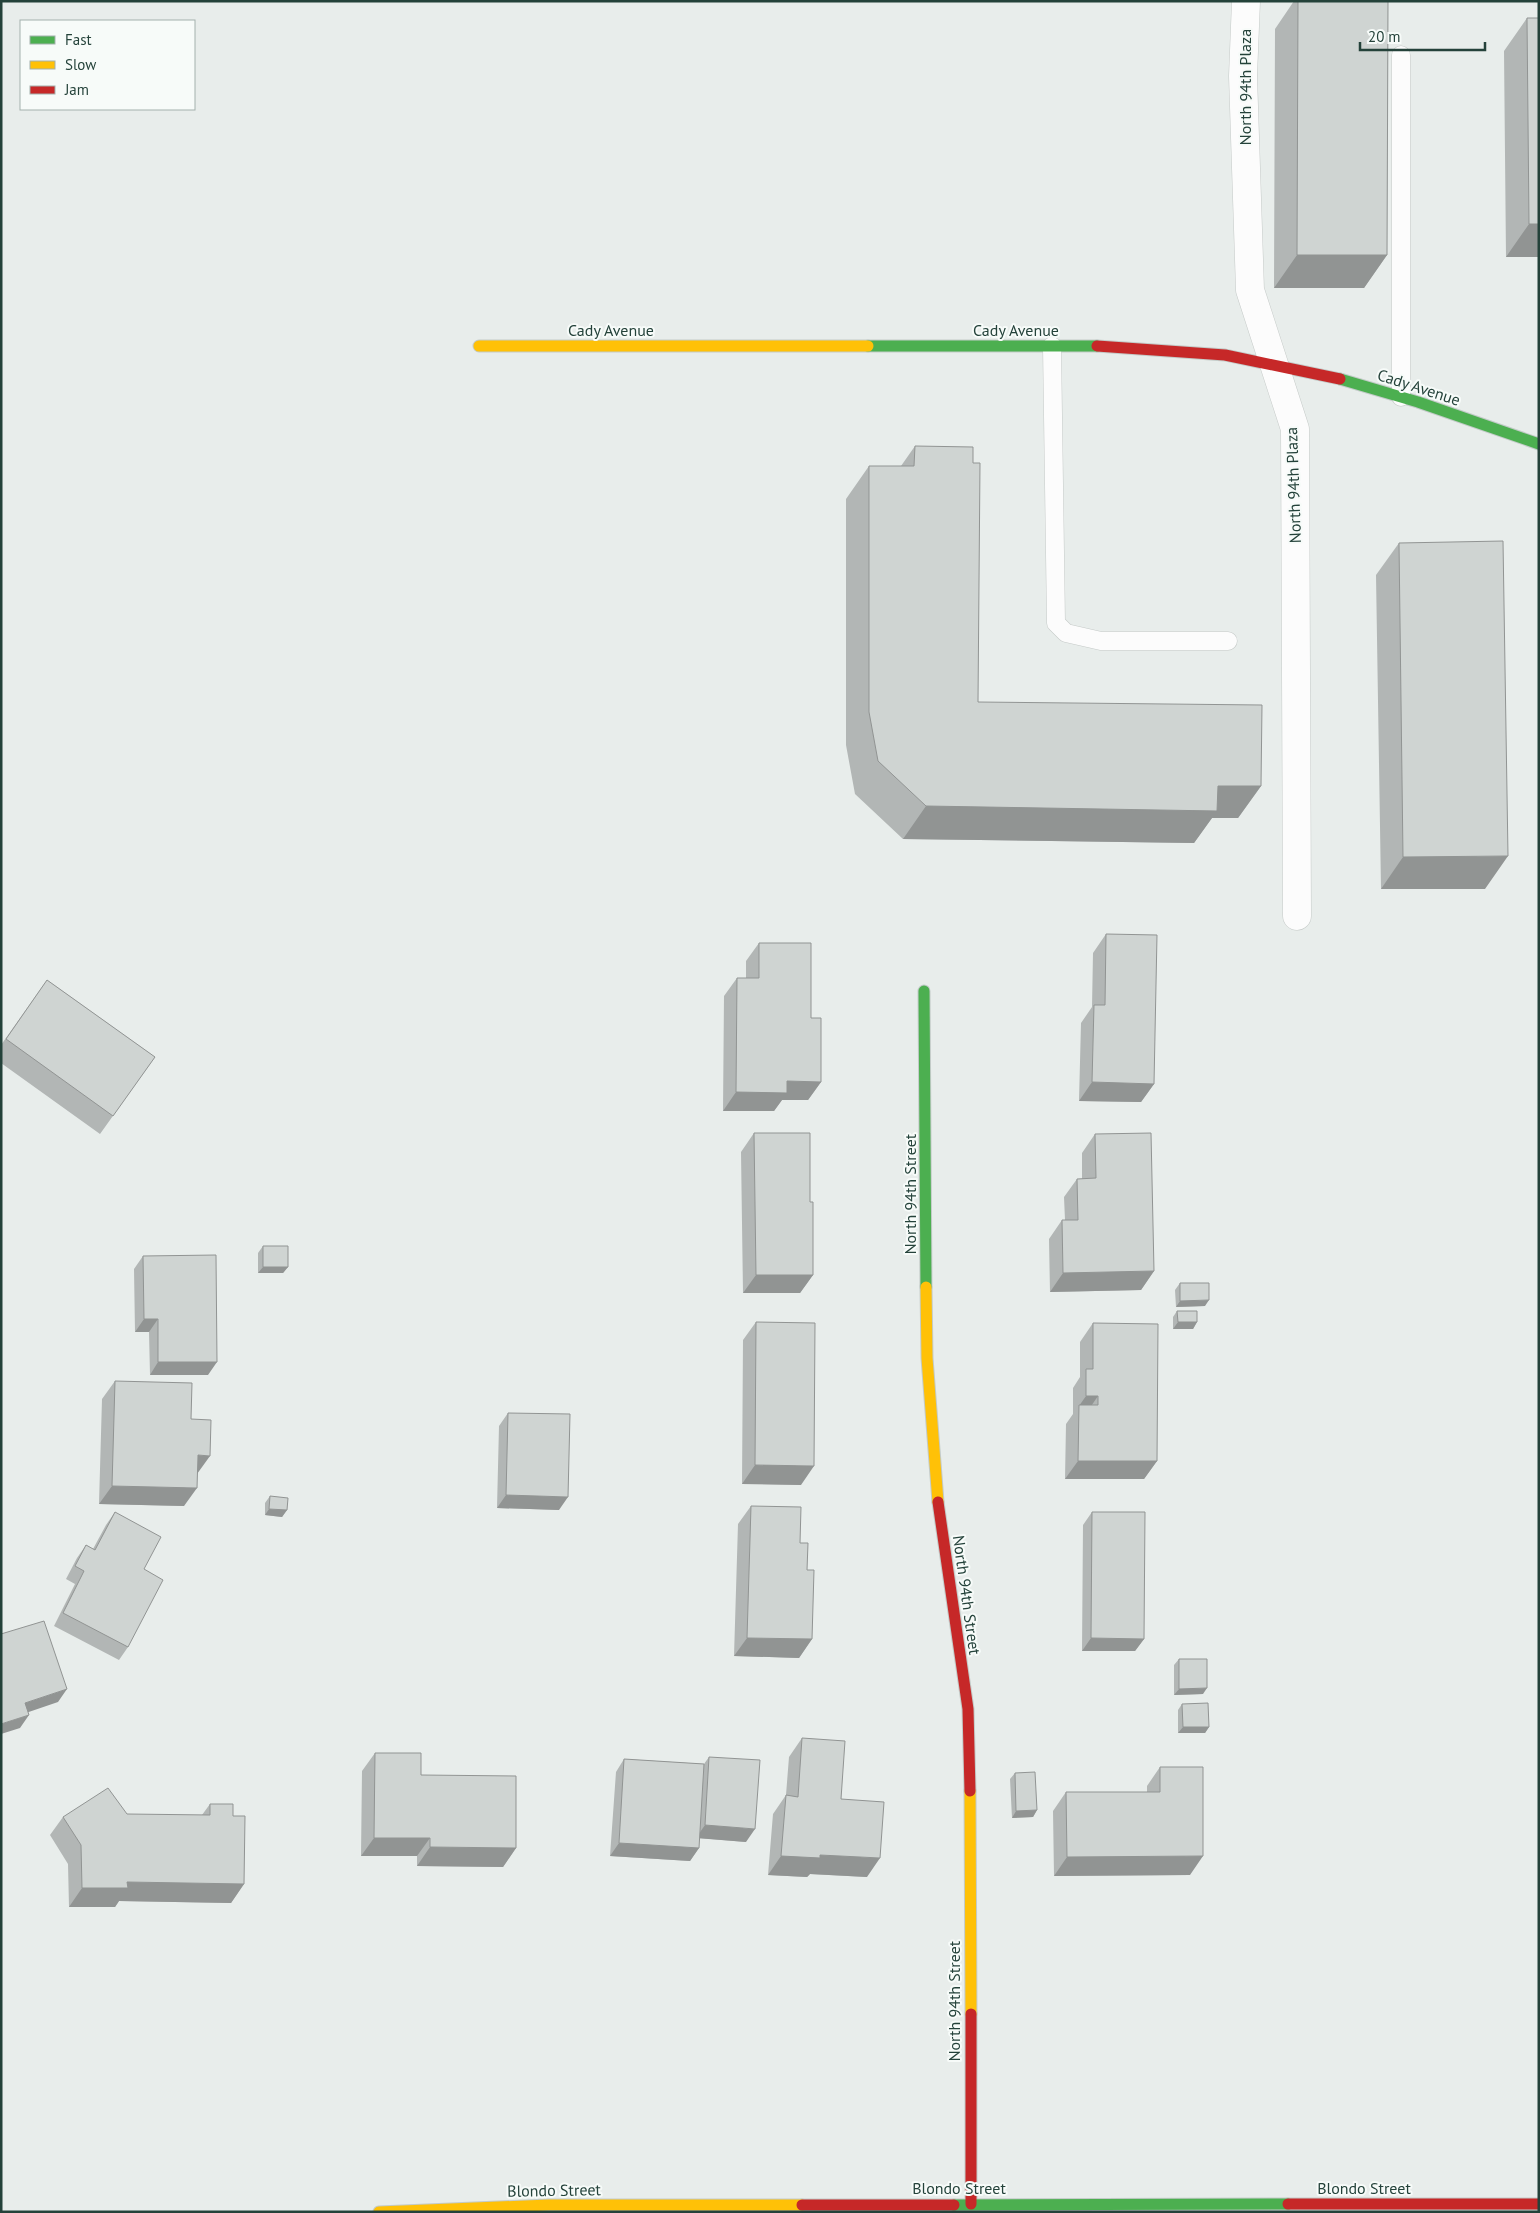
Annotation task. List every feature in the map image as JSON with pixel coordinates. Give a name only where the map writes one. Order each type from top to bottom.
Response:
[{"type":"street","name":"North 94th Plaza","points":[[1246,1],[1243,76],[1250,290],[1295,429],[1297,916]]},
{"type":"street","name":"Cady Avenue","points":[[479,346],[1095,346],[1225,355],[1346,380],[1539,444]]},
{"type":"street","name":"North 94th Street","points":[[924,991],[927,1358],[940,1523],[968,1709],[970,1819],[970,2204]]},
{"type":"street","name":"Blondo Street","points":[[379,2212],[548,2205],[689,2208],[970,2204],[1539,2204]]},
{"type":"lane","points":[[1401,397],[1402,55]]},
{"type":"lane","points":[[1052,346],[1056,623],[1066,633],[1101,641],[1228,641]]},
{"type":"building","points":[[1298,1],[1388,1],[1387,255],[1297,255]]},
{"type":"building","points":[[1527,18],[1539,18],[1539,224],[1529,224]]},
{"type":"building","points":[[915,446],[973,447],[973,463],[980,463],[978,702],[1262,705],[1261,786],[1218,786],[1217,811],[926,806],[878,761],[869,712],[869,466],[914,466]]},
{"type":"building","points":[[1503,541],[1508,856],[1403,857],[1399,543]]},
{"type":"building","points":[[1106,934],[1157,935],[1154,1084],[1092,1082],[1094,1005],[1105,1005]]},
{"type":"building","points":[[759,943],[811,943],[811,1018],[821,1018],[821,1082],[787,1081],[787,1093],[736,1092],[737,978],[759,978]]},
{"type":"building","points":[[47,980],[155,1057],[113,1116],[6,1039]]},
{"type":"building","points":[[754,1133],[810,1133],[810,1202],[813,1202],[813,1275],[756,1275]]},
{"type":"building","points":[[1151,1133],[1154,1271],[1063,1273],[1062,1220],[1078,1220],[1077,1179],[1096,1178],[1095,1134]]},
{"type":"building","points":[[263,1246],[288,1246],[288,1267],[263,1267]]},
{"type":"building","points":[[216,1255],[217,1362],[158,1362],[158,1319],[144,1319],[143,1256]]},
{"type":"building","points":[[1180,1283],[1209,1283],[1209,1300],[1180,1301]]},
{"type":"building","points":[[1177,1311],[1197,1311],[1197,1322],[1178,1322]]},
{"type":"building","points":[[756,1322],[815,1323],[814,1466],[755,1465]]},
{"type":"building","points":[[1093,1323],[1158,1324],[1157,1461],[1078,1461],[1079,1405],[1098,1405],[1098,1396],[1086,1396],[1086,1369],[1093,1369]]},
{"type":"building","points":[[115,1381],[192,1383],[191,1419],[211,1420],[210,1456],[198,1455],[197,1488],[112,1486]]},
{"type":"building","points":[[508,1413],[570,1414],[568,1497],[506,1495]]},
{"type":"building","points":[[270,1496],[288,1498],[287,1510],[269,1509]]},
{"type":"building","points":[[751,1506],[801,1507],[800,1543],[808,1543],[807,1570],[814,1570],[812,1639],[747,1638]]},
{"type":"building","points":[[115,1512],[161,1537],[144,1569],[163,1580],[128,1647],[63,1613],[84,1571],[75,1566],[86,1545],[95,1550]]},
{"type":"building","points":[[1092,1512],[1145,1512],[1144,1639],[1091,1638]]},
{"type":"building","points":[[44,1621],[67,1689],[25,1703],[29,1715],[1,1724],[1,1634]]},
{"type":"building","points":[[1179,1659],[1207,1659],[1207,1688],[1179,1689]]},
{"type":"building","points":[[1208,1703],[1209,1727],[1183,1727],[1182,1704]]},
{"type":"building","points":[[802,1738],[845,1741],[841,1799],[884,1802],[880,1858],[820,1855],[820,1858],[781,1856],[786,1795],[798,1797]]},
{"type":"building","points":[[375,1753],[421,1753],[421,1775],[516,1776],[516,1848],[430,1847],[430,1838],[374,1838]]},
{"type":"building","points":[[709,1757],[760,1760],[755,1829],[705,1825]]},
{"type":"building","points":[[624,1759],[704,1764],[699,1848],[619,1843]]},
{"type":"building","points":[[1160,1767],[1203,1767],[1203,1856],[1067,1857],[1066,1792],[1160,1792]]},
{"type":"building","points":[[1035,1772],[1037,1810],[1016,1811],[1015,1773]]},
{"type":"building","points":[[108,1788],[127,1814],[210,1815],[210,1804],[233,1804],[233,1816],[245,1816],[244,1884],[127,1882],[128,1888],[82,1888],[81,1845],[63,1817]]},
{"type":"traffic: fast","points":[[868,346],[1097,346]]},
{"type":"traffic: fast","points":[[1340,379],[1418,402],[1539,444]]},
{"type":"traffic: fast","points":[[924,991],[926,1287]]},
{"type":"traffic: fast","points":[[954,2205],[1288,2204]]},
{"type":"traffic: slow","points":[[479,346],[868,346]]},
{"type":"traffic: slow","points":[[926,1287],[927,1358],[938,1502]]},
{"type":"traffic: slow","points":[[970,1791],[971,2014]]},
{"type":"traffic: slow","points":[[379,2212],[549,2205],[802,2205]]},
{"type":"traffic: jam","points":[[1097,346],[1225,355],[1340,379]]},
{"type":"traffic: jam","points":[[938,1502],[968,1709],[970,1791]]},
{"type":"traffic: jam","points":[[971,2014],[971,2204]]},
{"type":"traffic: jam","points":[[1288,2204],[1539,2204]]},
{"type":"traffic: jam","points":[[802,2205],[954,2205]]}]
